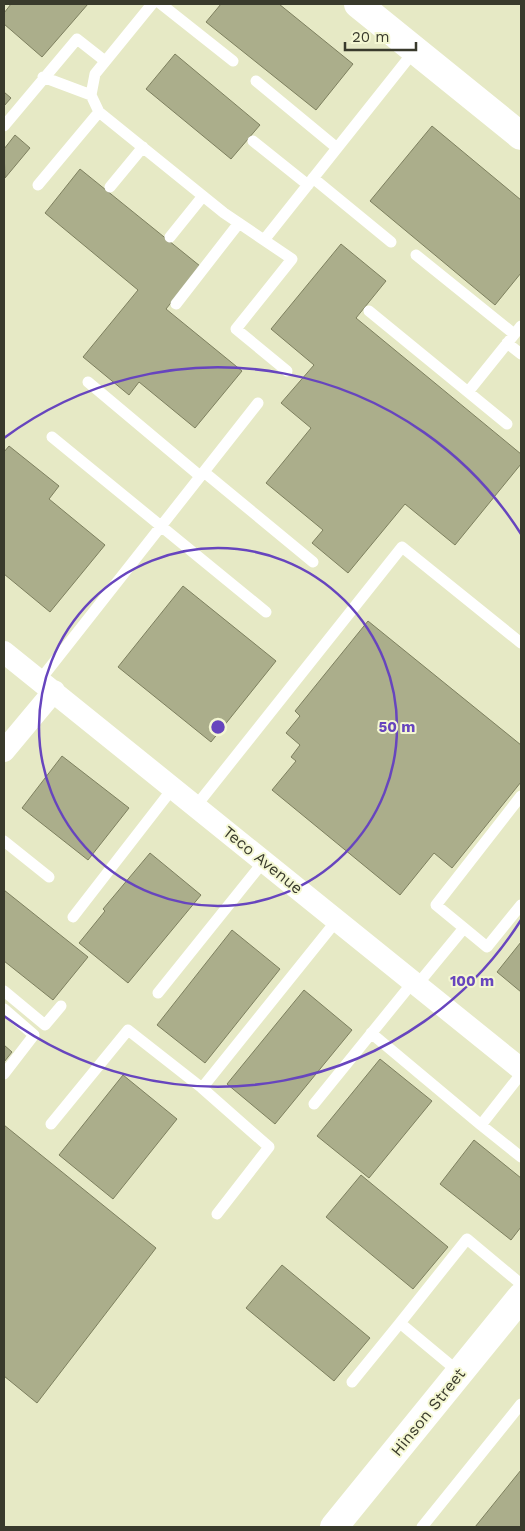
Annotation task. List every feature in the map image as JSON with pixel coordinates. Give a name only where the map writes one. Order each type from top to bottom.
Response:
[{"type":"street","points":[[358,4],[521,136]]},
{"type":"street","name":"Teco Avenue","points":[[4,652],[521,1069]]},
{"type":"street","points":[[4,751],[47,686]]},
{"type":"street","name":"Hinson Street","points":[[334,1527],[521,1297]]},
{"type":"lane","points":[[161,4],[233,61]]},
{"type":"lane","points":[[145,6],[95,74],[91,95],[99,112],[203,196],[292,259],[236,329],[287,371]]},
{"type":"lane","points":[[4,126],[43,76],[77,39],[105,61]]},
{"type":"lane","points":[[264,240],[415,50]]},
{"type":"lane","points":[[43,76],[91,95]]},
{"type":"lane","points":[[256,81],[337,148]]},
{"type":"lane","points":[[38,185],[99,112]]},
{"type":"lane","points":[[252,142],[391,242]]},
{"type":"lane","points":[[110,187],[143,147]]},
{"type":"lane","points":[[170,237],[203,196]]},
{"type":"lane","points":[[176,304],[239,223]]},
{"type":"lane","points":[[416,255],[514,334],[521,354]]},
{"type":"lane","points":[[369,311],[507,424]]},
{"type":"lane","points":[[468,392],[514,334]]},
{"type":"lane","points":[[88,382],[312,562]]},
{"type":"lane","points":[[47,686],[160,526],[258,403]]},
{"type":"lane","points":[[52,437],[266,612]]},
{"type":"lane","points":[[196,806],[402,547],[521,643]]},
{"type":"lane","points":[[73,917],[173,788]]},
{"type":"lane","points":[[521,796],[436,905],[487,947],[521,905]]},
{"type":"lane","points":[[4,840],[49,877]]},
{"type":"lane","points":[[158,993],[264,861]]},
{"type":"lane","points":[[202,1088],[337,920]]},
{"type":"lane","points":[[314,1104],[371,1033],[464,928]]},
{"type":"lane","points":[[4,991],[45,1026],[61,1006]]},
{"type":"lane","points":[[4,1009],[34,1035],[4,1074]]},
{"type":"lane","points":[[51,1124],[128,1030],[202,1088],[269,1147],[217,1214]]},
{"type":"lane","points":[[371,1033],[521,1157]]},
{"type":"lane","points":[[481,1125],[521,1074]]},
{"type":"lane","points":[[352,1382],[467,1240],[521,1284]]},
{"type":"lane","points":[[400,1323],[460,1373]]},
{"type":"lane","points":[[422,1527],[521,1404]]},
{"type":"building","points":[[11,4],[88,4],[42,57],[4,24],[4,13]]},
{"type":"building","points":[[221,4],[279,4],[353,64],[316,110],[206,22]]},
{"type":"building","points":[[175,54],[260,125],[231,159],[146,89]]},
{"type":"building","points":[[4,92],[11,98],[4,106]]},
{"type":"building","points":[[432,126],[521,200],[521,273],[495,305],[370,201]]},
{"type":"building","points":[[15,135],[30,148],[5,178],[4,149]]},
{"type":"building","points":[[80,169],[200,266],[166,309],[242,371],[195,428],[139,382],[129,395],[83,357],[138,290],[45,213]]},
{"type":"building","points":[[341,244],[386,281],[356,318],[521,454],[521,464],[455,545],[405,504],[348,573],[312,543],[323,530],[266,483],[311,428],[281,403],[314,365],[271,329]]},
{"type":"building","points":[[9,446],[59,486],[49,499],[105,545],[50,612],[4,574],[4,452]]},
{"type":"building","points":[[183,586],[276,661],[211,742],[118,667]]},
{"type":"building","points":[[368,621],[521,745],[521,782],[452,868],[434,853],[400,895],[272,790],[296,761],[291,757],[300,745],[286,733],[300,716],[295,711]]},
{"type":"building","points":[[62,756],[129,808],[88,860],[22,808]]},
{"type":"building","points":[[150,853],[201,895],[128,983],[79,943],[105,911],[103,909]]},
{"type":"building","points":[[4,890],[88,957],[53,1000],[4,961]]},
{"type":"building","points":[[232,930],[280,969],[205,1063],[157,1025]]},
{"type":"building","points":[[521,942],[521,992],[497,972]]},
{"type":"building","points":[[304,990],[352,1030],[275,1124],[227,1084]]},
{"type":"building","points":[[4,1045],[12,1052],[4,1062]]},
{"type":"building","points":[[380,1059],[432,1101],[369,1178],[317,1136]]},
{"type":"building","points":[[123,1075],[177,1119],[113,1199],[59,1155]]},
{"type":"building","points":[[4,1125],[156,1248],[37,1403],[4,1376]]},
{"type":"building","points":[[474,1140],[521,1178],[521,1227],[511,1240],[440,1184]]},
{"type":"building","points":[[361,1175],[448,1247],[413,1289],[326,1217]]},
{"type":"building","points":[[282,1265],[370,1338],[334,1381],[246,1308]]},
{"type":"building","points":[[521,1470],[521,1527],[475,1527]]}]
